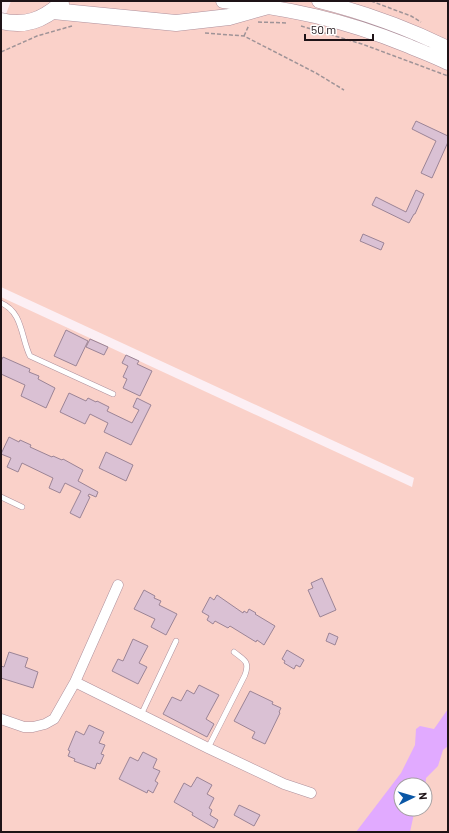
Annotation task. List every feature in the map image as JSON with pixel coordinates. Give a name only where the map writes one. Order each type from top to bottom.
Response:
[{"type":"main road","points":[[223,1],[268,6],[342,22],[385,37],[448,63]]},
{"type":"main road","points":[[319,1],[367,15],[448,48]]},
{"type":"main road","points":[[1,32],[12,26],[38,19],[58,6],[176,22],[229,17],[268,6]]},
{"type":"main road","points":[[1,21],[18,24]]},
{"type":"street","points":[[1,719],[24,727],[33,727],[45,724],[54,719],[75,682],[118,585]]},
{"type":"street","points":[[75,682],[284,784],[311,793]]},
{"type":"lane","points":[[1,303],[8,306],[18,319],[25,346],[30,356],[113,394]]},
{"type":"lane","points":[[1,497],[22,508]]},
{"type":"lane","points":[[141,715],[176,641]]},
{"type":"lane","points":[[208,748],[245,675],[247,668],[244,660],[234,652]]},
{"type":"path","points":[[244,36],[250,23]]},
{"type":"path","points":[[256,23],[292,23]]},
{"type":"path","points":[[300,25],[362,44],[448,76]]},
{"type":"path","points":[[1,52],[37,36],[73,26]]},
{"type":"path","points":[[204,33],[244,36],[316,73],[344,90]]},
{"type":"shaded area","points":[[11,1],[448,1],[448,832],[1,832],[1,297],[412,487],[414,478],[1,287],[1,27]]},
{"type":"shaded area","points":[[448,709],[448,746],[443,750],[438,766],[427,777],[398,777],[415,745],[416,729],[420,726],[434,729]]},
{"type":"shaded area","points":[[393,783],[393,817],[413,817],[410,832],[356,832]]},
{"type":"building","points":[[416,121],[448,136],[448,142],[432,178],[421,173],[436,141],[412,129]]},
{"type":"building","points":[[416,190],[424,194],[409,223],[372,205],[376,197],[406,212]]},
{"type":"building","points":[[363,234],[384,243],[381,250],[360,241]]},
{"type":"building","points":[[66,330],[88,341],[76,366],[54,356]]},
{"type":"building","points":[[90,339],[108,347],[104,355],[86,347]]},
{"type":"building","points":[[126,355],[139,361],[137,364],[152,371],[140,396],[123,388],[127,379],[123,377],[128,366],[122,363]]},
{"type":"building","points":[[3,357],[30,369],[29,372],[39,376],[38,379],[55,388],[46,408],[21,396],[25,385],[1,374],[1,361]]},
{"type":"building","points":[[69,393],[86,401],[88,398],[96,402],[97,401],[109,407],[107,411],[132,423],[139,410],[133,407],[137,398],[151,405],[131,445],[104,432],[108,423],[90,414],[85,424],[60,412]]},
{"type":"building","points":[[9,437],[19,442],[20,440],[31,445],[30,447],[52,457],[63,459],[83,470],[78,481],[98,492],[96,497],[89,494],[88,496],[90,497],[80,518],[70,513],[81,491],[65,483],[60,493],[49,488],[53,478],[22,463],[18,472],[7,467],[11,458],[1,454]]},
{"type":"building","points":[[106,452],[133,465],[126,481],[99,468]]},
{"type":"building","points":[[322,578],[336,610],[320,617],[308,590],[313,588],[311,583]]},
{"type":"building","points":[[144,590],[155,596],[154,598],[161,601],[159,605],[177,614],[166,635],[151,627],[155,619],[134,609]]},
{"type":"building","points":[[217,595],[243,613],[244,611],[247,613],[249,609],[275,626],[264,645],[257,640],[256,642],[230,626],[228,628],[215,621],[213,624],[207,620],[209,616],[202,612],[210,597],[214,600]]},
{"type":"building","points":[[329,633],[338,637],[335,645],[326,641]]},
{"type":"building","points":[[133,639],[148,646],[139,663],[147,667],[138,684],[112,671],[118,659],[123,661]]},
{"type":"building","points":[[287,650],[304,660],[300,667],[296,665],[294,669],[284,663],[285,661],[282,659]]},
{"type":"building","points":[[9,652],[28,658],[25,667],[38,672],[33,688],[1,678],[1,666],[4,667]]},
{"type":"building","points":[[199,685],[219,695],[206,719],[214,724],[207,737],[163,714],[172,697],[181,701],[187,690],[194,694]]},
{"type":"building","points":[[250,691],[273,702],[272,704],[281,708],[265,744],[252,738],[255,732],[234,721]]},
{"type":"building","points":[[89,725],[104,732],[99,743],[105,745],[101,754],[104,755],[100,764],[97,763],[95,769],[74,761],[75,759],[68,756],[70,751],[68,750],[76,731],[84,735]]},
{"type":"building","points":[[143,752],[157,759],[153,768],[160,771],[155,781],[158,783],[153,793],[148,790],[147,793],[119,779],[130,757],[138,761]]},
{"type":"building","points":[[197,777],[212,785],[207,794],[214,798],[209,808],[212,810],[210,815],[218,820],[214,828],[174,802],[184,783],[191,787]]},
{"type":"building","points":[[239,805],[260,815],[254,826],[234,815]]}]
